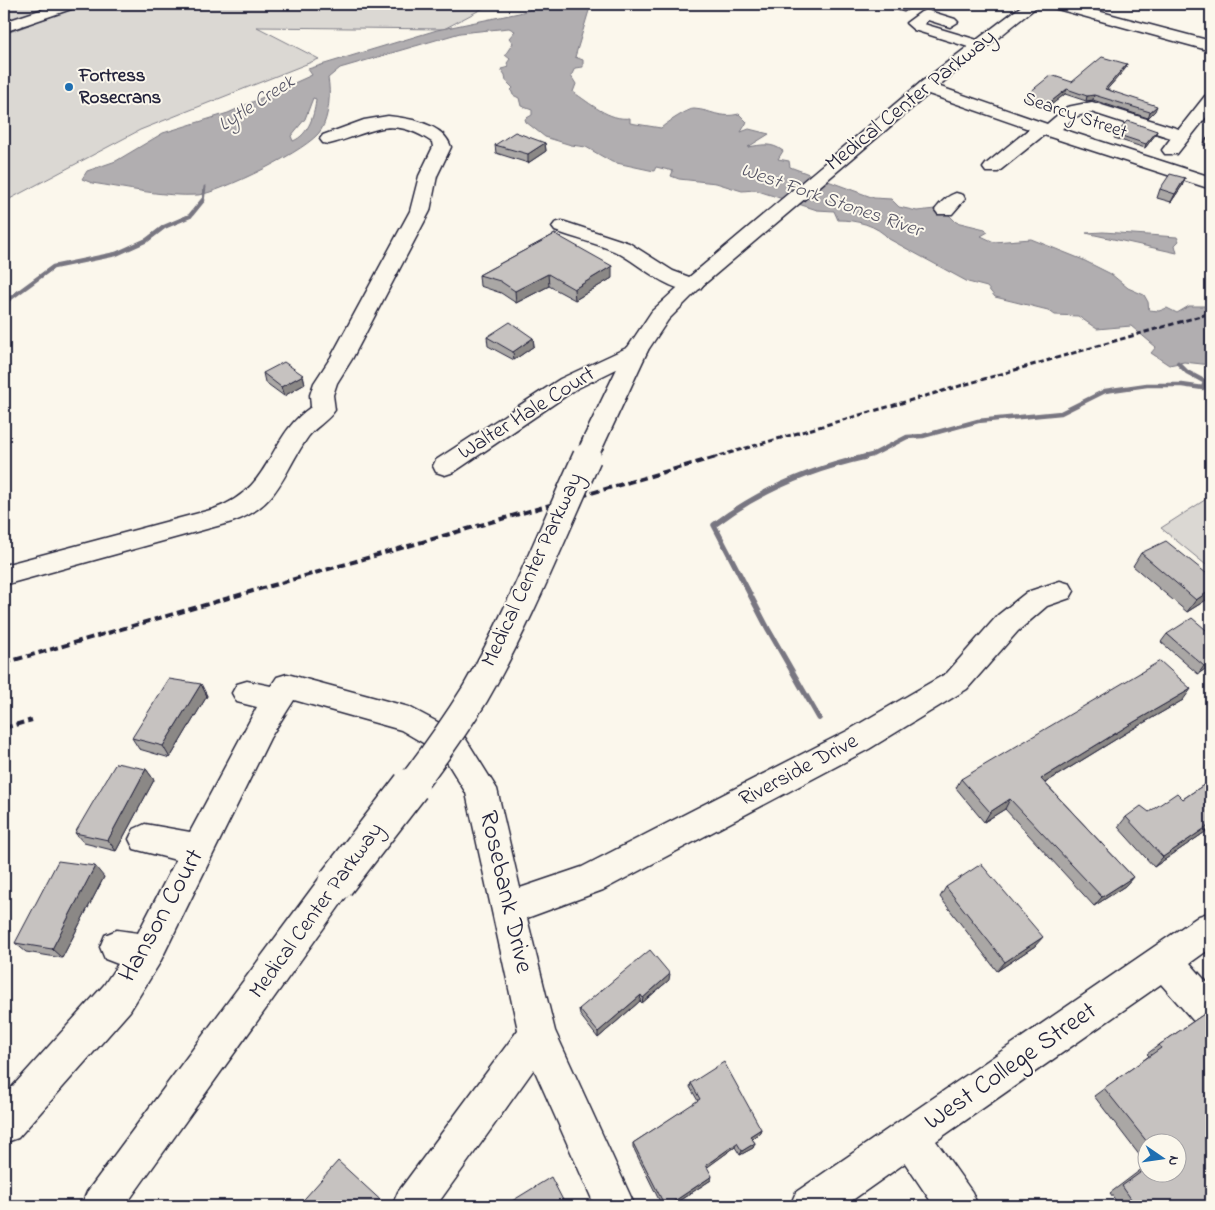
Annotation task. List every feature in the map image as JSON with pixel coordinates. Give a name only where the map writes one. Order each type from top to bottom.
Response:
[{"type":"street","points":[[4,27],[72,4]]},
{"type":"street","points":[[894,4],[904,7],[909,4]]},
{"type":"street","name":"Medical Center Parkway","points":[[101,1206],[336,883],[427,763],[474,693],[519,608],[637,350],[660,316],[754,232],[926,87],[1033,4]]},
{"type":"street","points":[[1055,4],[1211,46]]},
{"type":"street","points":[[950,22],[926,15],[914,23],[978,45]]},
{"type":"street","name":"Searcy Street","points":[[926,87],[1158,167],[1211,183]]},
{"type":"street","points":[[1158,167],[1211,100]]},
{"type":"street","points":[[992,168],[1066,113],[1079,107],[1092,107],[1187,131],[1211,132]]},
{"type":"street","points":[[4,575],[201,521],[246,506],[259,496],[274,476],[306,422],[323,410],[319,396],[341,359],[420,211],[428,176],[442,148],[440,140],[431,133],[418,128],[388,122],[370,124],[329,139]]},
{"type":"street","points":[[562,227],[622,247],[666,275],[693,285]]},
{"type":"street","name":"Walter Hale Court","points":[[445,466],[568,384],[637,350]]},
{"type":"street","name":"Riverside Drive","points":[[510,908],[591,879],[858,740],[958,681],[1008,623],[1037,600],[1060,591]]},
{"type":"street","name":"Rosebank Drive","points":[[271,693],[409,720],[453,745],[480,789],[510,908],[537,1034],[615,1206]]},
{"type":"street","name":"Hanson Court","points":[[4,1124],[117,998],[132,950],[199,849],[259,729],[271,693]]},
{"type":"street","points":[[145,839],[199,849]]},
{"type":"street","name":"West College Street","points":[[810,1206],[1211,928]]},
{"type":"street","points":[[1164,961],[1211,1013]]},
{"type":"street","points":[[412,1206],[537,1034]]},
{"type":"street","points":[[910,1137],[958,1206]]},
{"type":"shaded area","points":[[4,4],[491,4],[444,29],[257,27],[319,59],[140,130],[4,202],[4,34],[29,25],[4,24]]},
{"type":"shaded area","points":[[1211,496],[1211,569],[1161,528]]},
{"type":"water","name":"West Fork Stones River","points":[[536,4],[591,4],[575,57],[583,60],[583,67],[575,68],[571,76],[576,84],[573,92],[607,114],[615,117],[630,118],[630,123],[661,128],[691,109],[721,115],[739,114],[747,122],[741,132],[749,129],[769,134],[748,147],[766,145],[779,148],[783,151],[778,159],[789,161],[790,167],[874,198],[891,199],[899,207],[917,211],[935,209],[949,215],[956,222],[985,229],[988,232],[981,236],[994,242],[1031,239],[1081,259],[1111,274],[1128,288],[1144,295],[1148,302],[1149,310],[1159,311],[1167,308],[1177,313],[1189,306],[1211,306],[1211,365],[1184,362],[1169,365],[1151,353],[1156,347],[1131,326],[1097,329],[1078,316],[1055,315],[1048,310],[995,297],[987,287],[968,282],[889,239],[879,230],[859,222],[838,220],[834,211],[817,210],[755,190],[742,191],[716,183],[679,179],[671,176],[673,171],[656,167],[654,171],[612,162],[586,147],[571,145],[545,137],[526,122],[525,119],[532,115],[532,110],[521,106],[519,98],[513,95],[511,90],[513,88],[506,81],[501,69],[509,67],[507,63],[510,59],[505,55],[513,43],[509,38],[515,31],[509,28],[460,33],[340,68],[328,78],[328,112],[324,125],[314,138],[301,148],[264,169],[225,187],[198,195],[185,195],[92,183],[82,179],[87,171],[116,161],[163,133],[228,113],[312,75],[308,69],[437,30],[529,10]],"holes":[[[313,98],[316,99],[313,117],[307,129],[299,138],[293,141],[291,136],[305,119]]]},
{"type":"water","points":[[1103,232],[1177,237],[1179,241],[1175,245],[1177,253],[1086,233]]},
{"type":"building","points":[[1102,57],[1127,64],[1105,89],[1157,106],[1150,112],[1067,89],[1048,104],[1025,96],[1051,75],[1072,82]]},
{"type":"building","points":[[1128,121],[1157,131],[1146,144],[1116,134]]},
{"type":"building","points":[[515,132],[545,143],[528,154],[495,145]]},
{"type":"building","points":[[1170,174],[1185,178],[1175,194],[1160,189]]},
{"type":"building","points":[[555,234],[612,266],[574,289],[548,274],[515,291],[500,281],[479,275]]},
{"type":"building","points":[[510,322],[533,338],[513,352],[487,337]]},
{"type":"building","points":[[284,362],[303,375],[281,387],[263,373]]},
{"type":"building","points":[[1166,541],[1211,577],[1211,590],[1196,600],[1141,553]]},
{"type":"building","points":[[1192,618],[1211,634],[1211,661],[1204,666],[1167,634]]},
{"type":"building","points":[[1160,661],[1191,689],[1041,779],[1133,877],[1102,897],[1010,799],[990,812],[961,779]]},
{"type":"building","points":[[169,679],[201,684],[163,746],[132,738]]},
{"type":"building","points":[[116,763],[146,769],[108,840],[75,833]]},
{"type":"building","points":[[1211,780],[1211,824],[1163,857],[1126,817],[1141,806],[1149,812],[1177,793],[1183,799]]},
{"type":"building","points":[[58,861],[95,866],[52,949],[15,943]]},
{"type":"building","points":[[981,864],[1043,937],[1005,962],[946,887]]},
{"type":"building","points":[[650,950],[670,974],[643,998],[641,995],[598,1032],[579,1009]]},
{"type":"building","points":[[1204,1014],[1211,1021],[1211,1206],[1136,1206],[1122,1186],[1138,1174],[1138,1182],[1188,1182],[1188,1132],[1139,1132],[1104,1088],[1161,1048],[1159,1045]]},
{"type":"building","points":[[724,1062],[761,1129],[750,1136],[755,1143],[742,1151],[737,1143],[706,1165],[712,1176],[665,1206],[633,1143],[700,1099],[691,1083]]},
{"type":"building","points":[[338,1161],[387,1206],[298,1206]]},
{"type":"building","points":[[551,1177],[566,1206],[504,1206]]},
{"type":"waterway","name":"Lytle Creek","points":[[203,201],[205,187]]},
{"type":"waterway","name":"Lytle Creek","points":[[4,303],[53,267],[116,254],[147,240],[164,227],[190,216],[203,200]]},
{"type":"waterway","points":[[1178,363],[1187,372],[1211,385]]},
{"type":"waterway","points":[[860,458],[872,455],[907,437],[923,436],[978,421],[1061,413],[1105,391],[1147,385],[1182,385],[1203,388],[1205,382]]},
{"type":"waterway","points":[[819,718],[768,629],[714,525],[749,502],[786,483],[825,468],[865,457]]},
{"type":"railway","points":[[712,458],[1211,313]]},
{"type":"railway","points":[[4,663],[716,457]]},
{"type":"railway","points":[[4,728],[32,720]]},
{"type":"place","name":"Fortress Rosecrans","points":[[69,87]]}]
